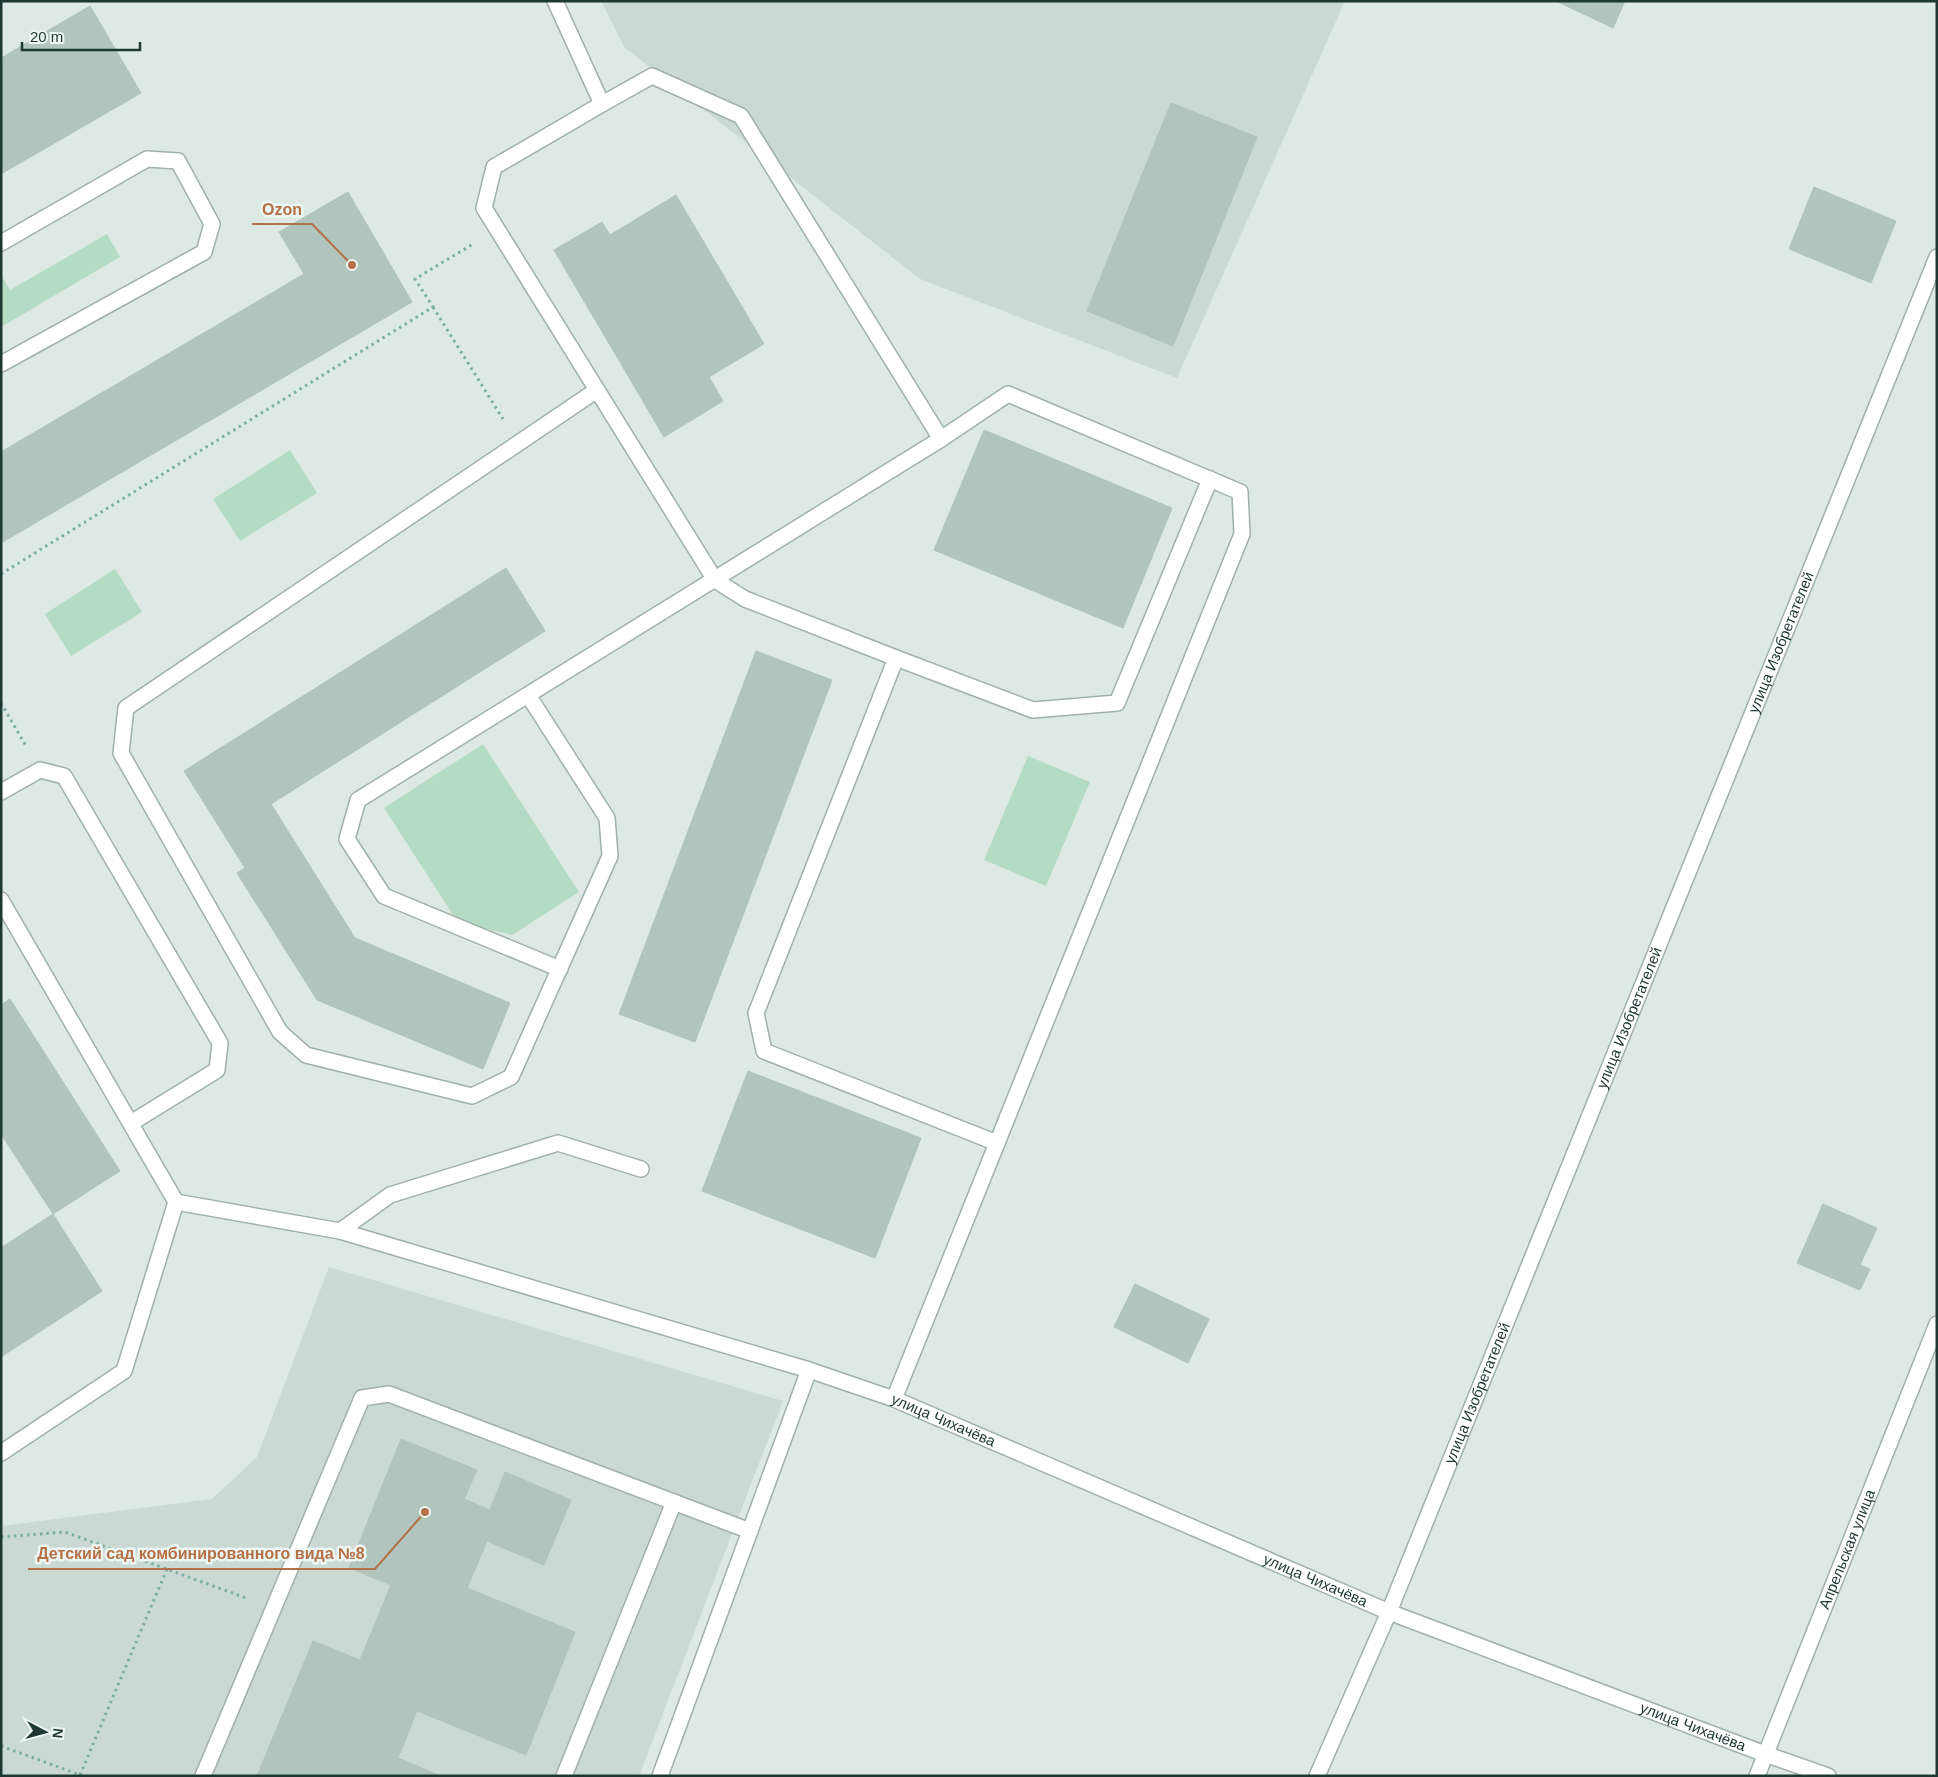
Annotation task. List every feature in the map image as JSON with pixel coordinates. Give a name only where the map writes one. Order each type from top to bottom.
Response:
[{"type":"street","points":[[555,1],[602,104]]},
{"type":"street","points":[[941,439],[741,116],[652,76],[494,167],[484,208],[715,580],[745,599],[1033,710],[1117,703],[1210,479]]},
{"type":"street","points":[[1,243],[147,159],[178,162],[212,224],[204,252],[1,364]]},
{"type":"street","name":"улица Изобретателей","points":[[1317,1776],[1389,1612],[1937,257]]},
{"type":"street","points":[[528,695],[607,818],[610,856],[511,1077],[472,1096],[306,1055],[280,1032],[121,753],[126,708],[597,390]]},
{"type":"street","points":[[560,969],[384,896],[347,838],[358,800],[941,439],[1008,394],[1240,492],[1242,534],[894,1399]]},
{"type":"street","points":[[896,658],[756,1013],[764,1051],[997,1143]]},
{"type":"street","points":[[1,792],[40,770],[64,776],[220,1043],[217,1070],[131,1124]]},
{"type":"street","points":[[1,900],[176,1202],[124,1371],[1,1453]]},
{"type":"street","points":[[340,1231],[390,1196],[558,1143],[641,1169]]},
{"type":"street","name":"улица Чихачёва","points":[[176,1202],[340,1231],[809,1370],[894,1399],[1389,1612],[1828,1776]]},
{"type":"street","name":"Апрельская улица","points":[[1756,1776],[1937,1324]]},
{"type":"street","points":[[660,1776],[809,1370]]},
{"type":"street","points":[[203,1776],[362,1398],[389,1394],[750,1531]]},
{"type":"street","points":[[564,1776],[674,1502]]},
{"type":"path","points":[[498,229],[415,279],[519,443]]},
{"type":"path","points":[[1,574],[433,307]]},
{"type":"path","points":[[1,703],[40,770]]},
{"type":"path","points":[[1,1537],[64,1532],[274,1608]]},
{"type":"path","points":[[1,1746],[82,1775],[167,1569]]},
{"type":"shaded area","points":[[601,1],[1345,1],[1177,378],[920,279],[624,47]]},
{"type":"shaded area","points":[[329,1267],[783,1401],[639,1776],[1,1776],[1,1526],[212,1499],[257,1457]]},
{"type":"green space","points":[[107,234],[120,257],[1,327],[1,275],[10,290]]},
{"type":"green space","points":[[290,450],[317,493],[240,541],[213,499]]},
{"type":"green space","points":[[115,569],[142,612],[71,656],[45,614]]},
{"type":"green space","points":[[483,744],[579,892],[512,935],[457,921],[384,808]]},
{"type":"green space","points":[[1028,756],[1090,782],[1046,886],[984,860]]},
{"type":"building","points":[[1556,1],[1625,1],[1613,28]]},
{"type":"building","points":[[90,6],[141,93],[1,174],[1,58]]},
{"type":"building","points":[[1171,103],[1257,137],[1173,346],[1087,311]]},
{"type":"building","points":[[1814,187],[1896,221],[1871,283],[1789,249]]},
{"type":"building","points":[[348,192],[412,302],[1,543],[1,452],[304,274],[279,232]]},
{"type":"building","points":[[676,195],[764,344],[709,377],[723,401],[664,437],[554,250],[602,222],[610,235]]},
{"type":"building","points":[[984,430],[1172,508],[1123,628],[934,550]]},
{"type":"building","points":[[506,568],[545,631],[271,804],[355,938],[510,1003],[483,1069],[317,1000],[237,873],[245,868],[184,771]]},
{"type":"building","points":[[756,651],[832,680],[695,1042],[619,1014]]},
{"type":"building","points":[[10,999],[120,1171],[53,1214],[1,1134],[1,1005]]},
{"type":"building","points":[[748,1071],[921,1138],[875,1258],[702,1191]]},
{"type":"building","points":[[1823,1204],[1877,1228],[1860,1265],[1870,1269],[1860,1290],[1797,1263]]},
{"type":"building","points":[[53,1214],[102,1291],[1,1357],[1,1248]]},
{"type":"building","points":[[1135,1284],[1209,1319],[1188,1363],[1114,1327]]},
{"type":"building","points":[[401,1439],[477,1470],[464,1499],[490,1510],[505,1472],[571,1500],[544,1565],[487,1541],[467,1588],[575,1632],[526,1755],[417,1711],[398,1758],[441,1776],[257,1776],[313,1641],[360,1660],[391,1585],[349,1568]]},
{"type":"place","name":"Ozon","points":[[352,265]]},
{"type":"place","name":"Детский сад комбинированного вида №8","points":[[425,1512]]}]
